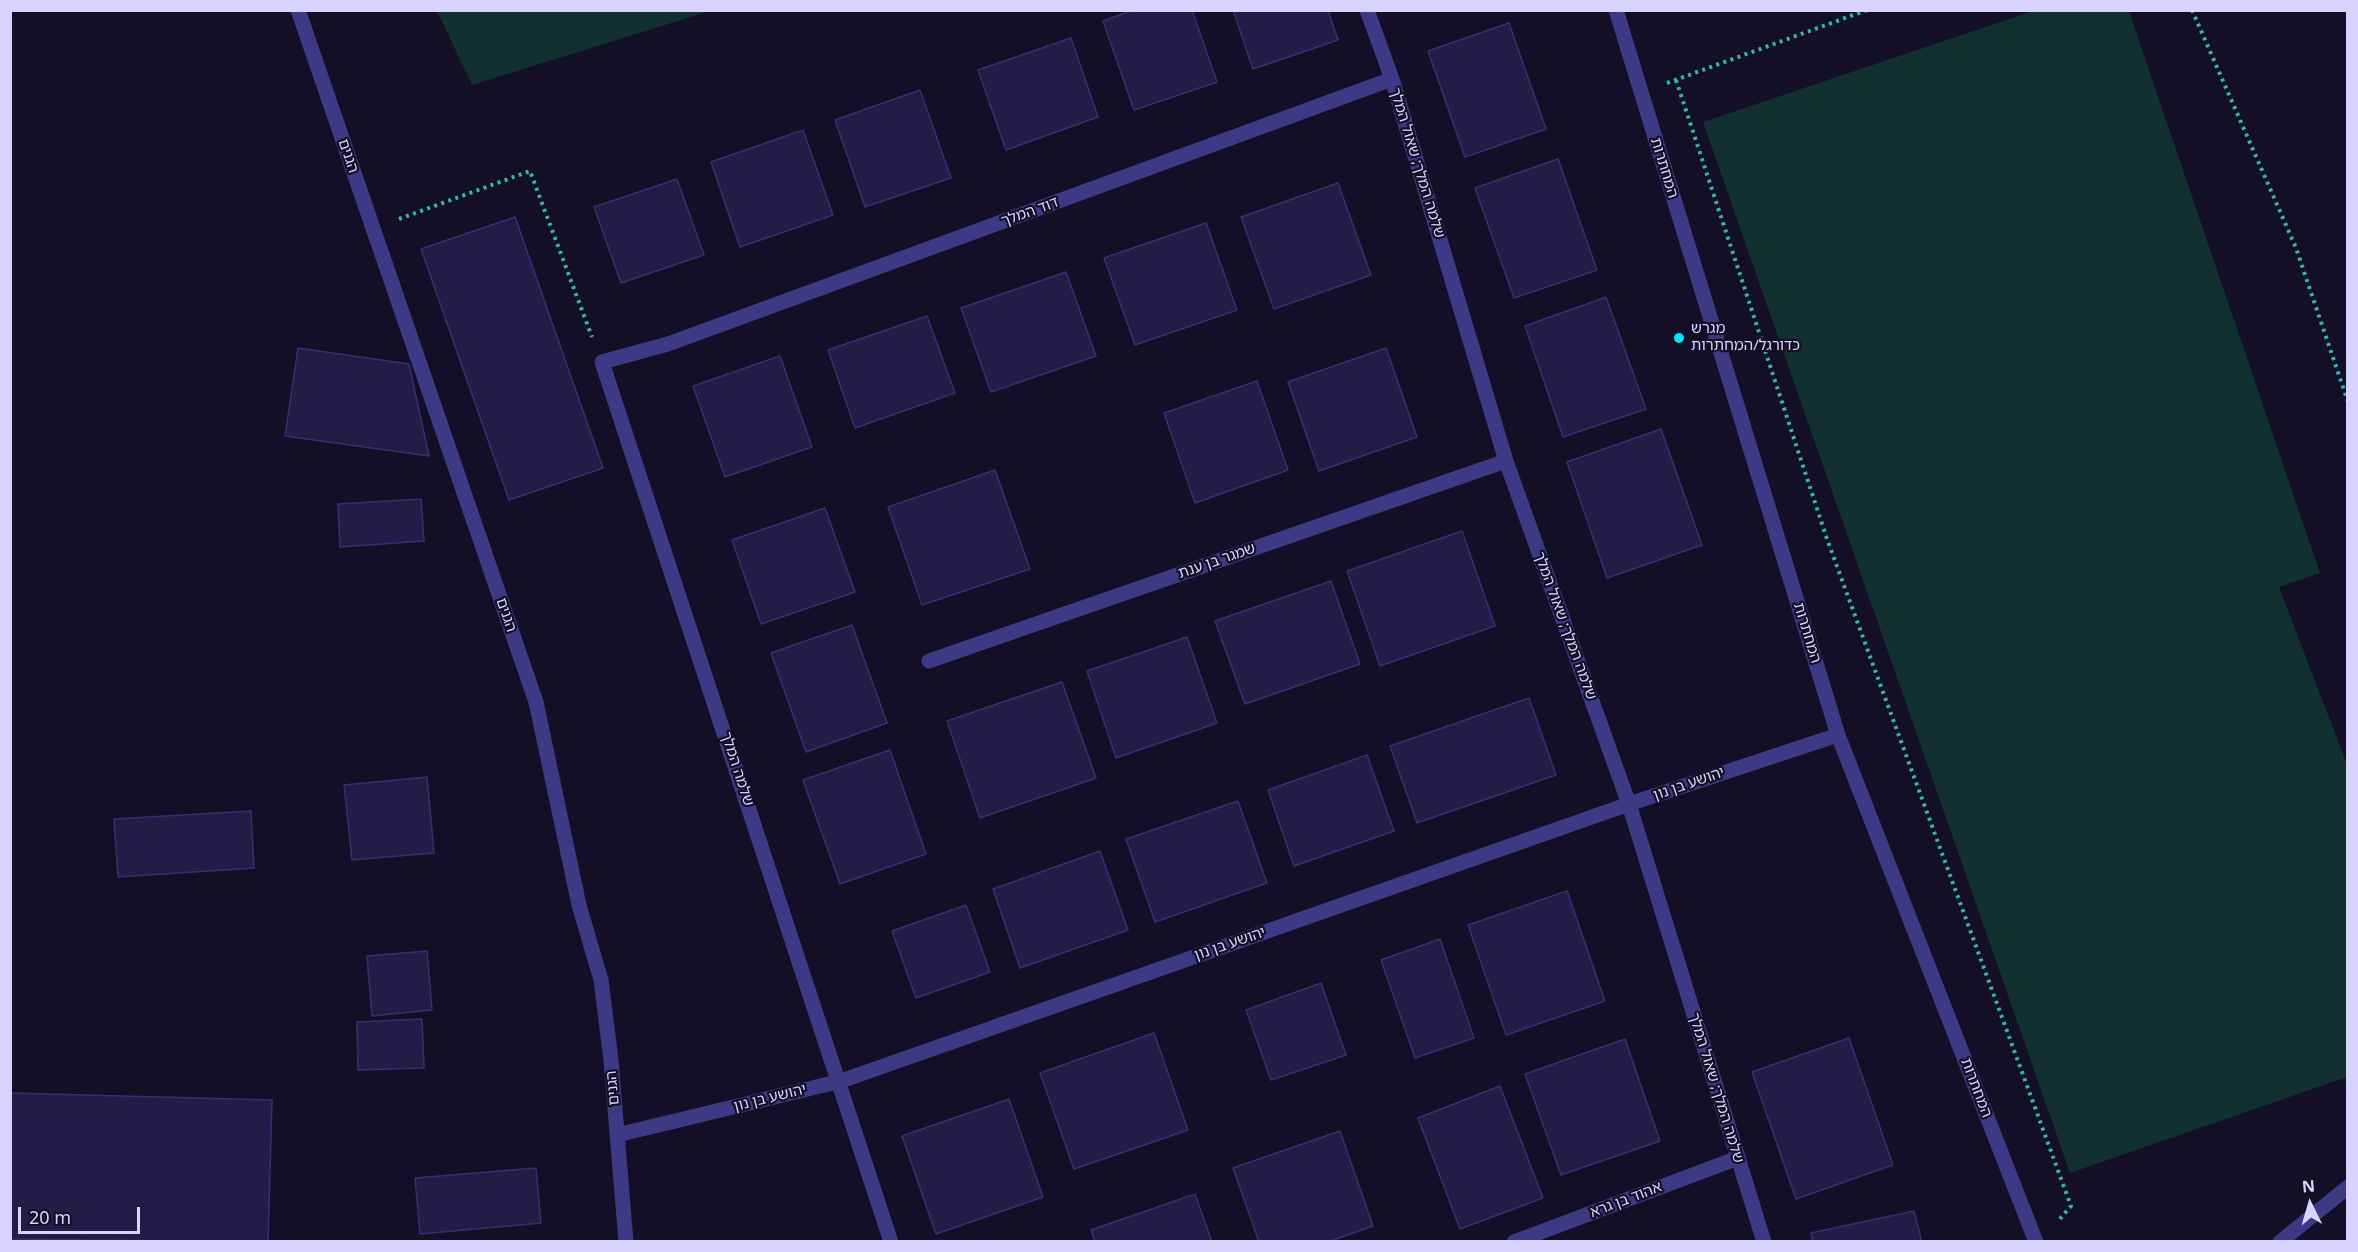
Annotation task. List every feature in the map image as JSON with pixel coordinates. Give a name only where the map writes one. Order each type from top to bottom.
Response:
[{"type":"street","name":"הגנים","points":[[298,10],[536,702],[579,905],[601,980],[626,1242]]},
{"type":"street","name":"שלמה המלך; שאול המלך","points":[[1367,10],[1392,80],[1506,461],[1629,804],[1764,1242]]},
{"type":"street","name":"המחתרות","points":[[1616,10],[1838,735],[2036,1242]]},
{"type":"street","name":"דוד המלך","points":[[602,363],[668,344],[1392,80]]},
{"type":"street","name":"שלמה המלך","points":[[602,363],[841,1081],[891,1242]]},
{"type":"street","name":"שמגר בן ענת","points":[[929,661],[1506,461]]},
{"type":"street","name":"יהושע בן נון","points":[[617,1135],[841,1081],[1629,804],[1838,735]]},
{"type":"street","name":"אהוד בן גרא","points":[[1514,1242],[1738,1158]]},
{"type":"street","points":[[2280,1242],[2348,1187]]},
{"type":"path","points":[[1641,92],[1867,10]]},
{"type":"path","points":[[2192,10],[2295,248],[2348,402]]},
{"type":"path","points":[[1676,80],[1827,538],[2072,1206],[2055,1224]]},
{"type":"path","points":[[373,228],[530,171],[602,363]]},
{"type":"green space","points":[[2036,10],[2129,11],[2320,573],[2279,587],[2348,767],[2347,1077],[2070,1173],[1703,122]]},
{"type":"green space","points":[[437,11],[710,11],[472,85]]},
{"type":"building","points":[[1133,10],[1192,10],[1217,82],[1134,110],[1103,21]]},
{"type":"building","points":[[1233,10],[1328,10],[1338,40],[1253,69]]},
{"type":"building","points":[[1509,23],[1546,129],[1465,157],[1428,51]]},
{"type":"building","points":[[1071,38],[1098,117],[1006,150],[978,70]]},
{"type":"building","points":[[920,90],[951,178],[865,207],[835,120]]},
{"type":"building","points":[[803,130],[833,215],[740,247],[711,162]]},
{"type":"building","points":[[1558,159],[1597,270],[1514,298],[1475,188]]},
{"type":"building","points":[[677,179],[704,255],[621,283],[594,207]]},
{"type":"building","points":[[1338,183],[1371,275],[1274,309],[1241,217]]},
{"type":"building","points":[[515,217],[603,468],[509,500],[421,249]]},
{"type":"building","points":[[1206,223],[1237,310],[1135,345],[1104,258]]},
{"type":"building","points":[[1066,272],[1096,356],[991,392],[961,308]]},
{"type":"building","points":[[1606,297],[1646,409],[1563,437],[1525,326]]},
{"type":"building","points":[[927,316],[955,393],[855,428],[828,350]]},
{"type":"building","points":[[298,348],[409,364],[429,456],[285,436]]},
{"type":"building","points":[[1386,348],[1417,437],[1319,471],[1288,382]]},
{"type":"building","points":[[780,356],[812,447],[725,477],[693,386]]},
{"type":"building","points":[[1257,381],[1288,470],[1195,503],[1164,413]]},
{"type":"building","points":[[1661,429],[1702,545],[1607,578],[1567,462]]},
{"type":"building","points":[[995,470],[1030,569],[922,605],[888,507]]},
{"type":"building","points":[[421,499],[424,541],[340,547],[338,504]]},
{"type":"building","points":[[825,508],[855,592],[761,624],[732,540]]},
{"type":"building","points":[[1462,531],[1495,626],[1380,666],[1347,571]]},
{"type":"building","points":[[1331,581],[1360,664],[1245,704],[1215,621]]},
{"type":"building","points":[[852,625],[887,723],[806,752],[771,653]]},
{"type":"building","points":[[1187,637],[1217,723],[1116,758],[1087,671]]},
{"type":"building","points":[[1062,682],[1096,778],[980,818],[947,721]]},
{"type":"building","points":[[1529,698],[1556,775],[1417,823],[1390,746]]},
{"type":"building","points":[[890,750],[926,854],[840,884],[803,780]]},
{"type":"building","points":[[1367,755],[1394,831],[1294,866],[1268,790]]},
{"type":"building","points":[[427,777],[434,853],[352,860],[344,785]]},
{"type":"building","points":[[1238,801],[1267,883],[1155,922],[1126,839]]},
{"type":"building","points":[[251,811],[254,868],[118,877],[114,819]]},
{"type":"building","points":[[1100,851],[1128,930],[1020,968],[993,889]]},
{"type":"building","points":[[1567,891],[1605,1001],[1506,1035],[1468,925]]},
{"type":"building","points":[[966,905],[990,972],[916,998],[892,931]]},
{"type":"building","points":[[1440,939],[1474,1038],[1415,1058],[1381,960]]},
{"type":"building","points":[[427,951],[432,1010],[372,1016],[367,956]]},
{"type":"building","points":[[1321,983],[1346,1055],[1271,1080],[1246,1010]]},
{"type":"building","points":[[422,1019],[424,1068],[358,1070],[357,1022]]},
{"type":"building","points":[[1154,1033],[1188,1130],[1074,1169],[1040,1073]]},
{"type":"building","points":[[1849,1038],[1893,1165],[1796,1199],[1752,1072]]},
{"type":"building","points":[[1625,1039],[1660,1141],[1561,1175],[1525,1074]]},
{"type":"building","points":[[1500,1086],[1543,1198],[1460,1229],[1418,1118]]},
{"type":"building","points":[[10,1093],[272,1100],[268,1242],[10,1239]]},
{"type":"building","points":[[1009,1099],[1043,1197],[936,1234],[902,1136]]},
{"type":"building","points":[[1340,1131],[1373,1226],[1328,1242],[1259,1242],[1233,1168]]},
{"type":"building","points":[[536,1168],[541,1223],[420,1234],[415,1178]]},
{"type":"building","points":[[1195,1194],[1212,1242],[1095,1242],[1091,1230]]},
{"type":"building","points":[[1914,1211],[1922,1242],[1813,1242],[1811,1233]]},
{"type":"place","name":"מגרש כדורגל/המחתרות","points":[[1679,338]]}]
